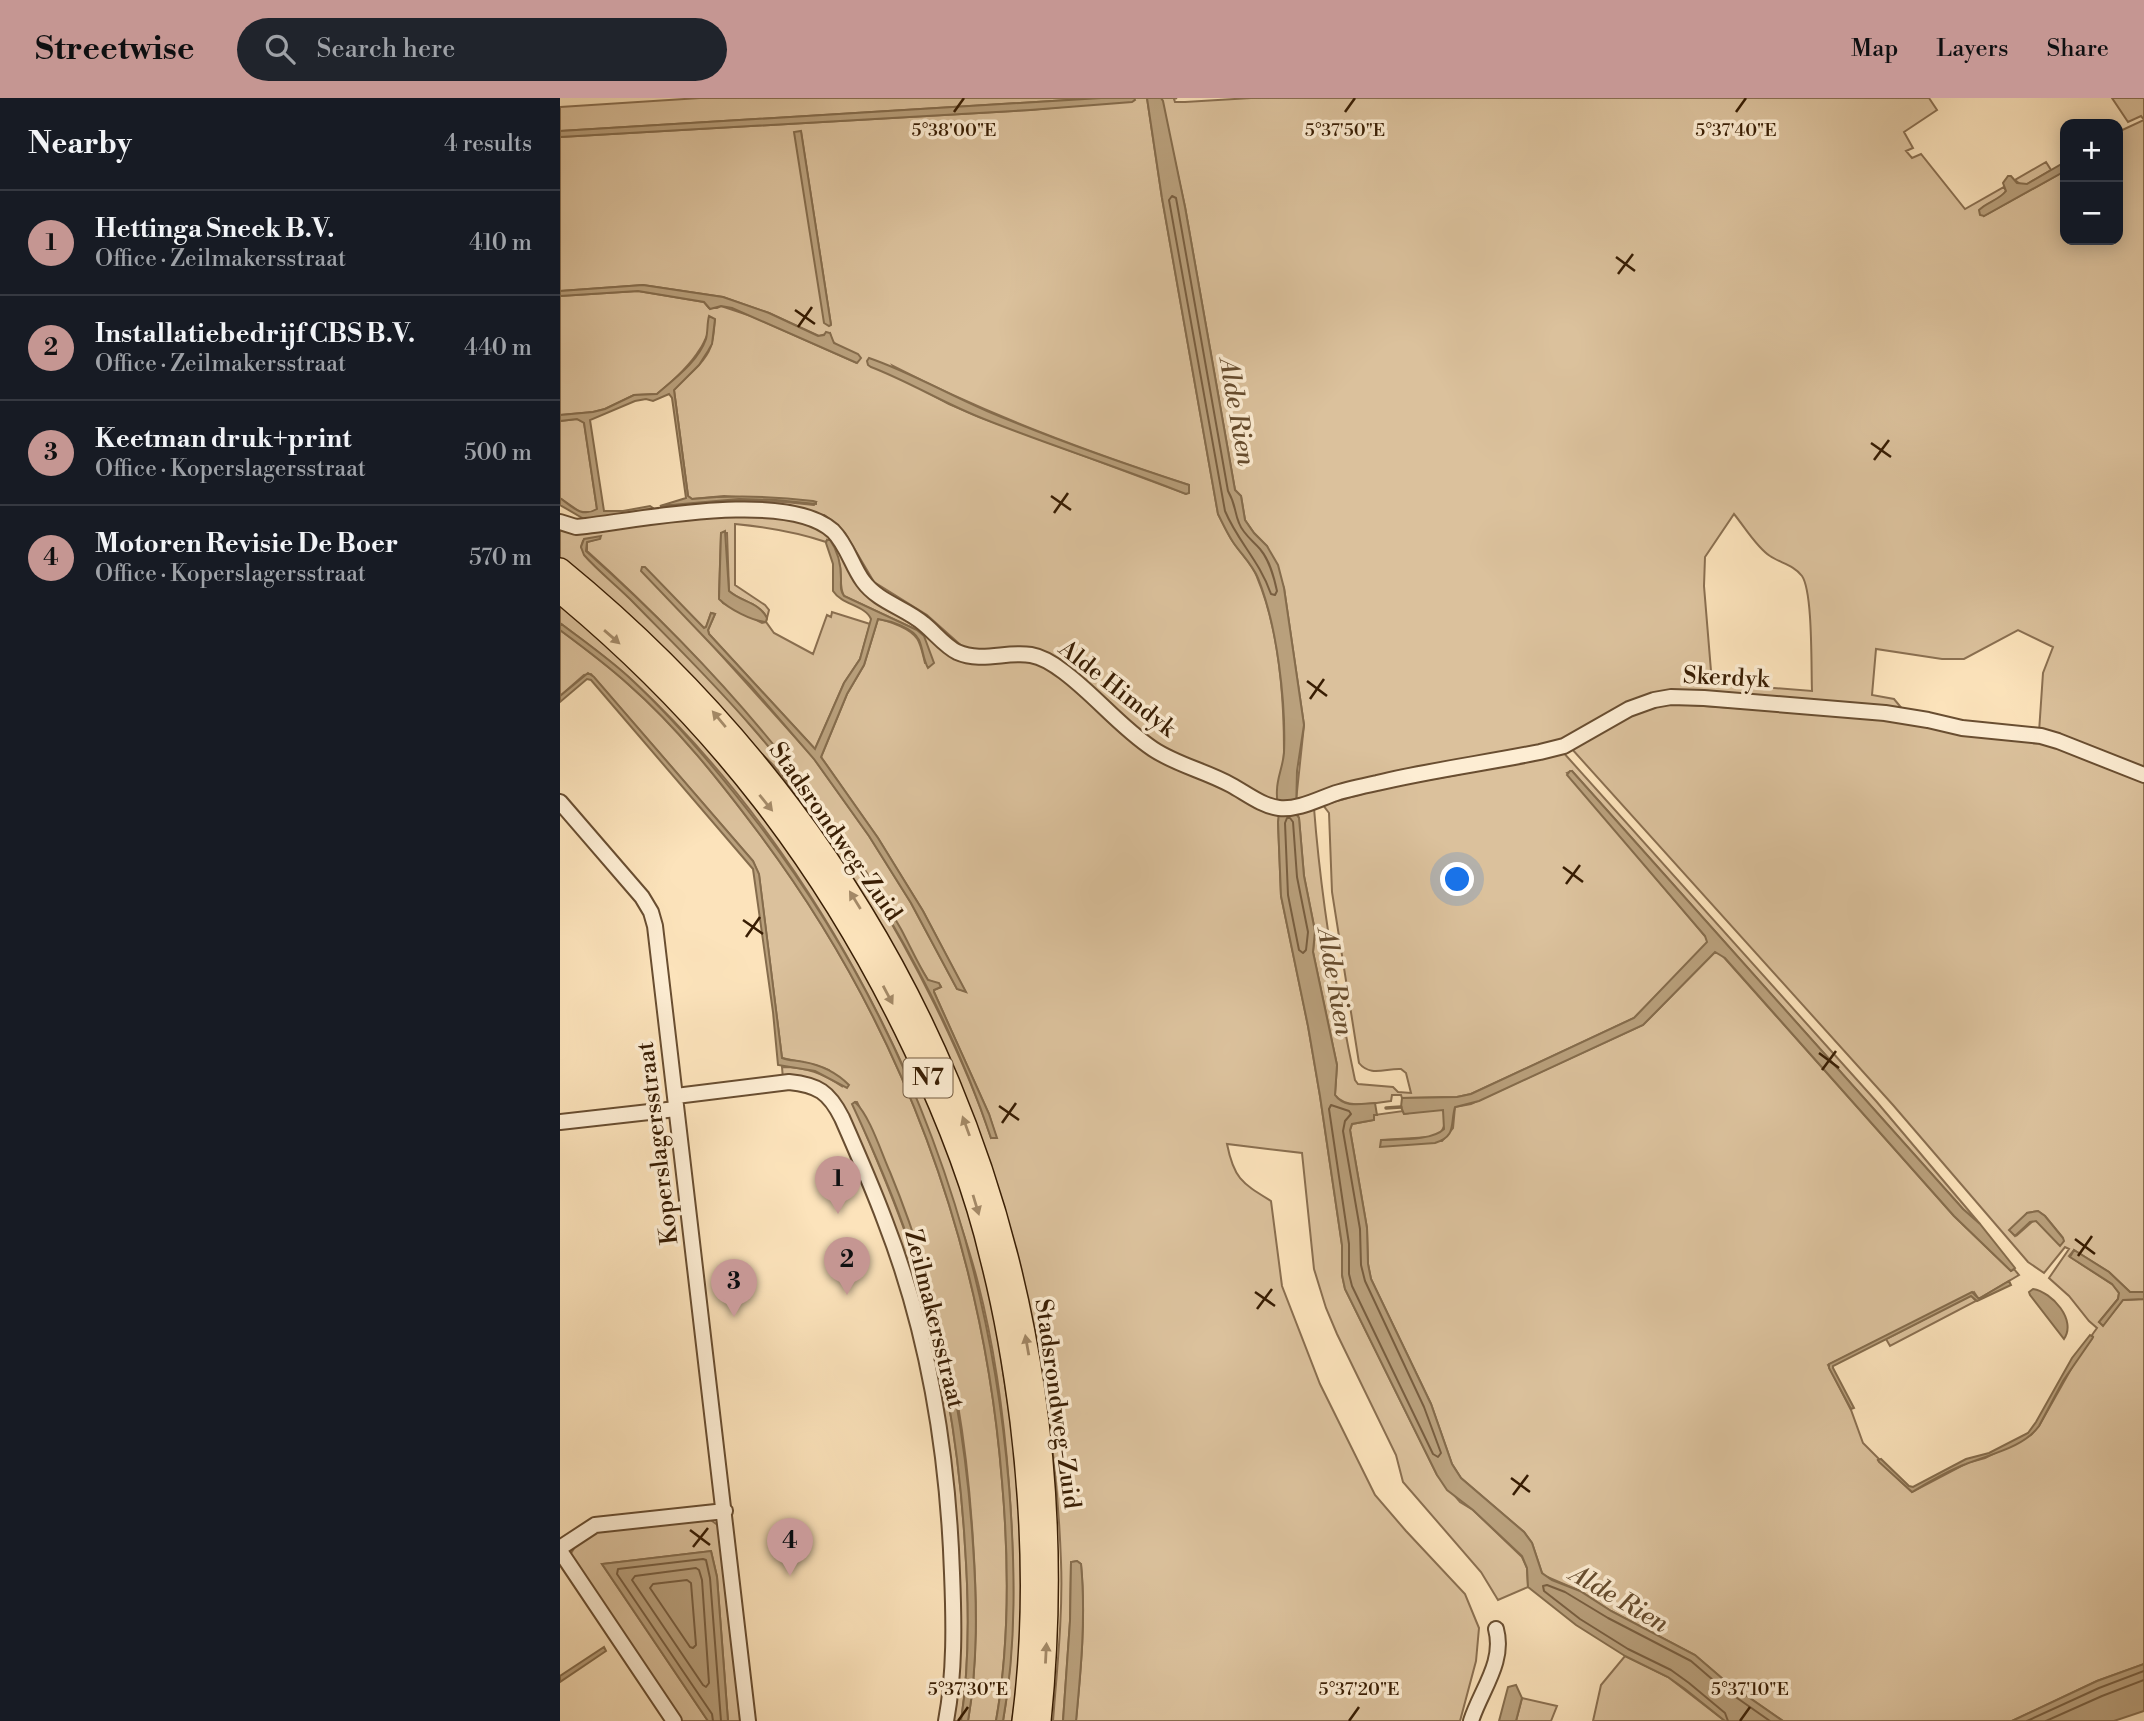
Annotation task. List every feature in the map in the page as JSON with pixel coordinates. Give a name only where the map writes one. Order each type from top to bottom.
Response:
[{"type":"highway","name":"Stadsrondweg-Zuid","points":[[560,569],[630,629],[707,705],[794,811],[837,871],[879,940],[943,1065],[988,1188],[1021,1310],[1031,1370],[1043,1461],[1047,1529],[1046,1658],[1041,1721]]},
{"type":"highway","name":"Stadsrondweg-Zuid","points":[[560,593],[619,642],[695,719],[733,761],[780,821],[863,947],[895,1008],[949,1125],[991,1255],[1014,1371],[1026,1460],[1031,1537],[1031,1602],[1028,1678],[1023,1721]]},
{"type":"street","name":"Alde Himdyk","points":[[560,522],[576,527],[704,512],[747,510],[789,513],[808,518],[835,534],[862,580],[871,590],[915,617],[951,648],[977,657],[1030,655],[1047,661],[1065,673],[1114,719],[1155,750],[1266,804],[1288,808],[1315,801]]},
{"type":"street","name":"Skerdyk","points":[[1315,801],[1385,781],[1564,746],[1629,709],[1671,697],[1848,709],[1993,732],[2041,736],[2144,775]]},
{"type":"street","name":"Koperslagersstraat","points":[[560,802],[642,897],[655,926],[748,1721]]},
{"type":"street","name":"Zeilmakersstraat","points":[[560,1122],[789,1082],[815,1086],[835,1104],[886,1222],[907,1286],[936,1413],[949,1510],[953,1583],[951,1678],[946,1721]]},
{"type":"street","points":[[674,1721],[560,1549],[595,1525],[725,1511]]},
{"type":"street","points":[[1471,1721],[1495,1667],[1499,1641],[1496,1629]]},
{"type":"shaded area","points":[[700,98],[1101,98],[560,131],[560,107]]},
{"type":"shaded area","points":[[1147,98],[1218,514],[1233,542],[1255,572],[1271,618],[1281,685],[1284,730],[1284,758],[1278,804],[1160,749],[1068,669],[964,648],[927,615],[874,582],[845,533],[824,515],[662,509],[661,506],[719,501],[774,501],[814,505],[816,502],[724,496],[692,499],[688,496],[674,390],[706,356],[713,339],[715,319],[691,362],[657,394],[634,395],[593,412],[560,415],[560,296],[638,291],[704,302],[709,308],[721,306],[751,316],[857,363],[832,341],[830,333],[819,336],[769,313],[723,297],[643,285],[560,291],[560,137],[1030,110]],"holes":[[[795,132],[801,132],[831,325]],[[893,366],[965,401],[1039,432],[1189,485],[1189,492],[1186,494],[949,404],[901,378]]]},
{"type":"shaded area","points":[[1161,98],[1177,98],[1174,99],[1175,102],[1185,102],[1251,98],[1929,98],[1937,110],[1904,132],[1913,148],[1906,151],[1912,158],[1921,154],[1965,209],[2004,187],[2006,191],[2002,196],[1983,207],[1984,216],[2060,174],[2060,245],[2123,245],[2123,130],[2144,120],[2144,769],[2039,732],[2043,673],[2053,647],[2018,630],[1964,659],[1942,659],[1876,649],[1872,695],[1894,699],[1904,711],[1674,693],[1564,740],[1296,801],[1304,725],[1284,588],[1267,546],[1245,520],[1241,496],[1235,490],[1185,207]],"holes":[[[1734,514],[1765,552],[1795,569],[1806,585],[1810,613],[1812,691],[1712,683],[1704,586],[1705,557]]]},
{"type":"shaded area","points":[[2112,98],[2144,98],[2144,120],[2141,116],[2128,122]]},
{"type":"shaded area","points":[[2046,162],[2051,170],[2027,184],[2020,184],[2015,180]]},
{"type":"shaded area","points":[[577,419],[584,422],[597,509],[594,512],[580,512],[560,498],[560,421]]},
{"type":"shaded area","points":[[783,516],[808,522],[824,531],[909,619],[941,646],[1035,661],[1061,677],[1122,733],[1211,783],[1280,813],[1278,822],[1281,896],[1320,1096],[1342,1245],[1345,1289],[1437,1475],[1460,1502],[1473,1510],[1522,1557],[1527,1568],[1528,1587],[1498,1600],[1481,1572],[1403,1482],[1396,1455],[1326,1308],[1314,1269],[1302,1153],[1227,1144],[1236,1173],[1271,1201],[1282,1286],[1320,1384],[1375,1495],[1465,1594],[1479,1628],[1476,1661],[1460,1721],[1076,1721],[1083,1623],[1081,1564],[1077,1561],[1071,1562],[1063,1721],[1053,1721],[1061,1562],[1054,1468],[1042,1375],[1023,1282],[998,1191],[966,1102],[929,1016],[885,932],[790,787],[772,763],[748,741],[709,695],[668,654],[560,559],[560,526],[665,522],[711,517]],"holes":[[[735,524],[781,530],[826,542],[827,540],[838,560],[844,596],[917,630],[933,662],[925,663],[920,645],[907,629],[878,619],[864,665],[847,694],[821,757],[878,838],[923,911],[965,991],[957,989],[911,903],[869,836],[812,756],[642,567],[704,628],[711,613],[715,614],[708,630],[709,634],[815,749],[844,683],[860,659],[870,624],[832,612],[831,617],[827,615],[813,654],[774,633],[766,622],[762,623],[723,603],[719,596],[721,533],[727,533],[729,591],[755,605],[767,618],[769,610],[735,585]],[[601,538],[587,542],[587,551],[694,655],[760,729],[861,864],[928,980],[941,987],[934,992],[989,1114],[996,1137],[991,1138],[965,1070],[921,977],[857,866],[821,813],[752,727],[672,640],[588,559],[581,547],[583,541]]]},
{"type":"shaded area","points":[[560,603],[647,681],[744,788],[854,947],[933,1111],[967,1206],[993,1304],[1018,1470],[1023,1601],[1012,1721],[1003,1721],[1012,1633],[1011,1514],[994,1358],[965,1238],[908,1077],[843,949],[813,900],[747,806],[673,720],[625,673],[560,623]]},
{"type":"shaded area","points":[[560,630],[611,670],[664,718],[713,774],[758,832],[809,905],[854,980],[893,1058],[926,1139],[954,1222],[976,1306],[992,1393],[1002,1481],[1007,1571],[1004,1661],[996,1721],[968,1721],[975,1653],[975,1586],[971,1509],[960,1414],[931,1290],[881,1155],[864,1115],[855,1102],[853,1104],[890,1190],[909,1243],[947,1392],[962,1507],[967,1590],[968,1634],[961,1721],[951,1721],[957,1678],[931,1360],[840,1101],[783,1079],[782,1067],[814,1072],[843,1087],[829,1070],[782,1058],[759,875],[753,861],[591,674],[584,675],[560,696]]},
{"type":"shaded area","points":[[1674,704],[1883,718],[2067,749],[2144,779],[2144,1292],[2130,1292],[2109,1272],[2074,1250],[2069,1256],[2113,1285],[2119,1293],[2118,1299],[2099,1322],[2103,1325],[2123,1300],[2144,1299],[2144,1664],[2097,1681],[2012,1721],[1783,1721],[1724,1680],[1695,1655],[1611,1611],[1580,1591],[1545,1576],[1532,1543],[1524,1532],[1461,1478],[1452,1464],[1431,1404],[1371,1279],[1367,1228],[1350,1130],[1352,1124],[1374,1120],[1374,1115],[1403,1111],[1404,1114],[1441,1108],[1444,1111],[1445,1124],[1441,1133],[1431,1137],[1381,1140],[1442,1141],[1453,1128],[1455,1107],[1471,1104],[1643,1025],[1715,952],[1721,954],[1954,1216],[2011,1271],[2014,1269],[2019,1275],[1980,1298],[1974,1292],[1828,1365],[1851,1410],[1863,1443],[1878,1460],[1912,1492],[1967,1463],[1985,1458],[2031,1435],[2097,1328],[2049,1278],[2069,1249],[2065,1247],[2044,1273],[2028,1262],[1893,1105],[1571,748],[1613,723],[1646,708]],"holes":[[[2038,1211],[2063,1238],[2036,1221],[2016,1236],[2027,1213]]]},
{"type":"shaded area","points":[[1562,751],[1876,1101],[1980,1224],[1963,1209],[1572,771],[1567,773],[1705,936],[1708,940],[1706,945],[1634,1018],[1471,1094],[1457,1097],[1402,1098],[1401,1095],[1392,1095],[1391,1101],[1361,1104],[1346,1103],[1335,1095],[1337,1065],[1313,952],[1315,931],[1304,876],[1299,818],[1296,811],[1314,808],[1330,944],[1355,1080],[1358,1084],[1393,1087],[1398,1092],[1411,1093],[1406,1073],[1401,1069],[1373,1071],[1359,1063],[1332,892],[1329,813],[1323,805],[1387,787],[1457,775]]},
{"type":"shaded area","points":[[1971,1295],[1976,1301],[1890,1346],[1886,1339]]},
{"type":"shaded area","points":[[708,1518],[719,1526],[744,1721],[728,1721],[717,1577],[711,1551],[602,1564],[708,1721],[679,1721],[570,1555],[576,1545],[596,1532]]},
{"type":"shaded area","points":[[1625,1656],[1668,1677],[1725,1721],[1593,1721],[1601,1685]]},
{"type":"shaded area","points":[[1522,1698],[1557,1706],[1551,1721],[1516,1721]]},
{"type":"water","points":[[1101,98],[1135,100],[1030,110],[560,137],[560,131]]},
{"type":"water","points":[[1147,98],[1161,98],[1163,101],[1185,207],[1235,490],[1241,496],[1245,520],[1267,546],[1278,565],[1284,588],[1304,725],[1297,771],[1296,814],[1299,818],[1304,876],[1315,931],[1313,952],[1337,1065],[1335,1095],[1348,1104],[1375,1103],[1377,1115],[1374,1115],[1374,1120],[1352,1124],[1350,1130],[1367,1228],[1371,1279],[1431,1404],[1452,1464],[1461,1478],[1524,1532],[1532,1543],[1542,1573],[1695,1655],[1724,1680],[1783,1721],[1725,1721],[1668,1677],[1625,1656],[1576,1625],[1528,1587],[1527,1568],[1522,1556],[1473,1510],[1447,1490],[1437,1475],[1345,1289],[1342,1245],[1320,1096],[1281,896],[1277,794],[1284,753],[1284,733],[1282,688],[1275,641],[1258,578],[1231,539],[1218,514]]},
{"type":"water","points":[[801,131],[831,325],[829,326],[824,323],[794,132]]},
{"type":"water","points":[[2060,165],[2060,174],[1984,216],[1980,215],[1979,210],[2006,191],[2003,183],[2008,176],[2017,183],[2027,184]]},
{"type":"water","points":[[643,285],[723,297],[769,313],[818,336],[830,333],[834,343],[861,358],[857,363],[732,308],[721,306],[710,309],[704,302],[638,291],[560,296],[560,291]]},
{"type":"water","points":[[709,316],[715,319],[712,344],[699,365],[674,390],[688,496],[692,499],[783,498],[813,501],[816,504],[739,499],[660,506],[686,498],[672,398],[669,394],[653,401],[635,401],[590,420],[604,511],[650,506],[653,511],[584,519],[560,505],[560,498],[582,512],[597,509],[584,423],[577,419],[560,421],[560,415],[593,412],[634,395],[657,394],[685,370],[697,355],[706,339]]},
{"type":"water","points":[[869,358],[1037,431],[1189,485],[1189,493],[970,413],[871,367],[867,361]]},
{"type":"water","points":[[725,531],[729,591],[755,605],[764,613],[766,622],[741,614],[719,599],[721,533]]},
{"type":"water","points":[[601,536],[600,539],[587,542],[586,551],[659,620],[729,693],[825,811],[859,861],[901,929],[928,980],[939,983],[941,987],[934,992],[989,1114],[997,1138],[991,1138],[971,1084],[920,974],[858,868],[824,818],[751,726],[676,646],[584,555],[581,547],[584,539]]},
{"type":"water","points":[[827,540],[830,540],[837,554],[844,596],[917,630],[924,636],[934,663],[928,668],[919,640],[912,632],[895,623],[878,619],[864,665],[847,694],[821,757],[878,838],[923,911],[966,992],[957,989],[911,903],[869,836],[814,759],[750,685],[641,571],[642,567],[645,567],[704,628],[711,613],[715,614],[708,630],[709,634],[815,749],[844,683],[860,659],[871,619],[864,611],[833,591],[833,564]]},
{"type":"water","points":[[560,623],[616,666],[667,715],[700,751],[760,826],[812,900],[858,977],[898,1056],[932,1138],[960,1222],[982,1308],[999,1396],[1013,1545],[1013,1633],[1003,1721],[996,1721],[1006,1631],[1006,1541],[992,1393],[976,1306],[954,1222],[926,1139],[893,1058],[854,980],[809,905],[758,832],[713,774],[664,718],[611,670],[560,630]]},
{"type":"water","points":[[588,673],[753,861],[759,874],[782,1058],[823,1067],[849,1085],[847,1088],[815,1071],[778,1065],[753,869],[591,680],[587,679],[560,702],[560,696]]},
{"type":"water","points":[[1570,771],[1963,1209],[1980,1224],[2015,1268],[2011,1271],[1954,1216],[1725,958],[1715,952],[1643,1025],[1479,1101],[1455,1107],[1450,1133],[1442,1140],[1435,1143],[1380,1147],[1381,1140],[1431,1136],[1444,1129],[1443,1110],[1404,1114],[1401,1107],[1402,1098],[1457,1097],[1471,1094],[1634,1018],[1707,942],[1705,936],[1567,775]]},
{"type":"water","points":[[855,1102],[866,1116],[875,1135],[923,1263],[956,1403],[969,1497],[975,1589],[975,1655],[968,1721],[961,1721],[968,1634],[965,1546],[947,1392],[930,1316],[909,1242],[852,1104]]},
{"type":"water","points":[[2038,1211],[2063,1238],[2060,1246],[2036,1221],[2030,1222],[2015,1236],[2009,1230],[2027,1213]]},
{"type":"water","points":[[2074,1250],[2109,1272],[2130,1292],[2144,1292],[2144,1299],[2123,1300],[2103,1326],[2099,1322],[2118,1299],[2119,1293],[2112,1284],[2070,1257]]},
{"type":"water","points":[[2009,1281],[2011,1285],[1977,1301],[1971,1296],[1833,1366],[1854,1408],[1851,1409],[1829,1364],[1972,1292],[1980,1298]]},
{"type":"water","points":[[2033,1289],[2048,1295],[2065,1316],[2067,1332],[2064,1339],[2030,1295],[2029,1292]]},
{"type":"water","points":[[2090,1335],[2092,1339],[2063,1381],[2039,1426],[2024,1440],[2006,1450],[1952,1470],[1912,1492],[1879,1462],[1881,1459],[1913,1487],[1966,1459],[1989,1453],[2028,1433],[2072,1358]]},
{"type":"water","points":[[711,1551],[717,1577],[728,1721],[708,1721],[602,1564]]},
{"type":"water","points":[[1077,1561],[1081,1564],[1083,1603],[1080,1682],[1076,1721],[1063,1721],[1071,1562]]},
{"type":"water","points":[[604,1647],[606,1651],[560,1682],[560,1676]]},
{"type":"water","points":[[2144,1664],[2144,1711],[2114,1721],[2012,1721],[2097,1681]]},
{"type":"water","points":[[1516,1685],[1522,1698],[1516,1721],[1499,1721],[1508,1687]]},
{"type":"waterway","points":[[1386,1108],[1401,1107]]},
{"type":"place","name":"Hettinga Sneek B.V.","points":[[838,1214]]},
{"type":"place","name":"Installatiebedrijf CBS B.V.","points":[[847,1295]]},
{"type":"place","name":"Keetman druk+print","points":[[734,1317]]},
{"type":"place","name":"Motoren Revisie De Boer","points":[[790,1576]]},
{"type":"water label","name":"Alde Rien","points":[[1237,412]]},
{"type":"water label","name":"Alde Rien","points":[[1335,982]]},
{"type":"water label","name":"Alde Rien","points":[[1619,1599]]}]
